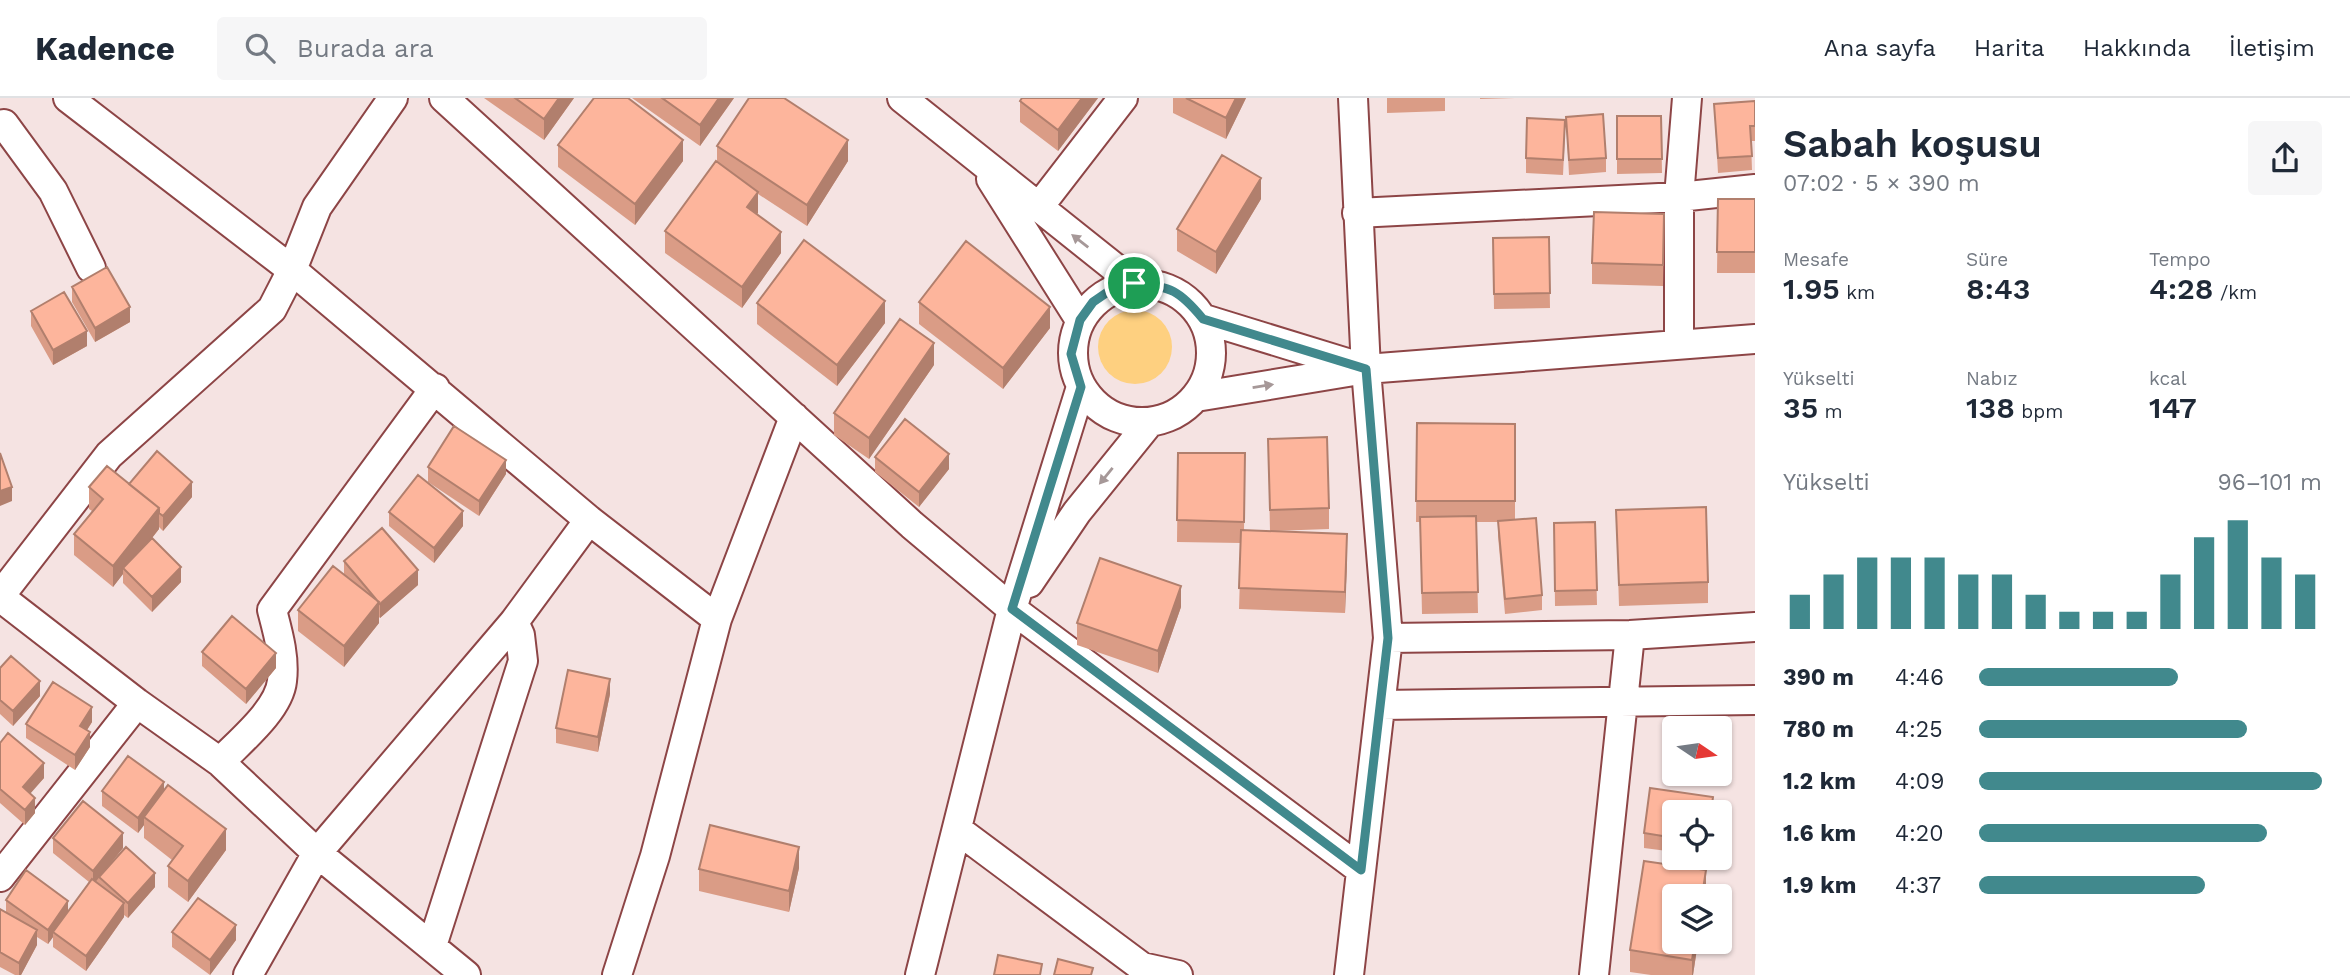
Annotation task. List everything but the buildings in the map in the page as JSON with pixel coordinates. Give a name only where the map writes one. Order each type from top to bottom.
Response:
[{"type":"street","points":[[68,98],[292,271],[435,388],[589,520],[717,619]]},
{"type":"street","points":[[394,98],[317,207],[292,271],[272,309],[109,455],[0,597],[137,703],[220,762],[317,853],[466,975]]},
{"type":"street","points":[[444,98],[912,525],[1012,609],[1361,870]]},
{"type":"street","points":[[902,98],[1134,283]]},
{"type":"street","points":[[1038,208],[1123,98]]},
{"type":"street","points":[[1349,975],[1388,638],[1366,369],[1353,98]]},
{"type":"street","points":[[1679,344],[1679,197],[1687,98]]},
{"type":"street","points":[[1,124],[53,191],[91,268]]},
{"type":"street","points":[[980,162],[1080,320]]},
{"type":"street","points":[[1357,213],[1679,197],[1755,189]]},
{"type":"street","points":[[1134,283],[1161,285],[1186,298],[1203,319],[1212,345],[1209,373],[1196,397],[1175,414],[1149,423],[1122,420],[1098,408],[1081,387],[1071,354],[1080,320],[1093,302],[1112,289],[1134,283]]},
{"type":"street","points":[[1203,319],[1366,369]]},
{"type":"street","points":[[1196,397],[1366,369],[1755,339]]},
{"type":"street","points":[[920,975],[1012,609],[1081,387]]},
{"type":"street","points":[[220,762],[269,710],[282,683],[282,650],[272,610],[435,388]]},
{"type":"street","points":[[617,975],[655,856],[717,619],[794,417]]},
{"type":"street","points":[[1012,609],[1077,512],[1149,423]]},
{"type":"street","points":[[248,975],[317,853],[513,622],[589,520]]},
{"type":"street","points":[[432,946],[523,661],[520,635],[513,622]]},
{"type":"street","points":[[1388,638],[1630,635],[1755,627]]},
{"type":"street","points":[[1594,975],[1630,635]]},
{"type":"street","points":[[1381,705],[1755,700]]},
{"type":"street","points":[[0,877],[137,703]]},
{"type":"street","points":[[958,830],[1141,971],[1178,975]]},
{"type":"shaded area","points":[[1135,310],[1149,313],[1161,321],[1169,333],[1172,347],[1169,361],[1161,373],[1149,381],[1135,384],[1121,381],[1109,373],[1101,361],[1098,347],[1101,333],[1109,321],[1121,313]]},
{"type":"route","points":[[1134,283],[1161,285],[1186,298],[1203,319],[1366,369],[1388,638],[1361,870],[1012,609],[1081,387],[1071,354],[1080,320],[1093,302],[1112,289],[1134,283]]}]
